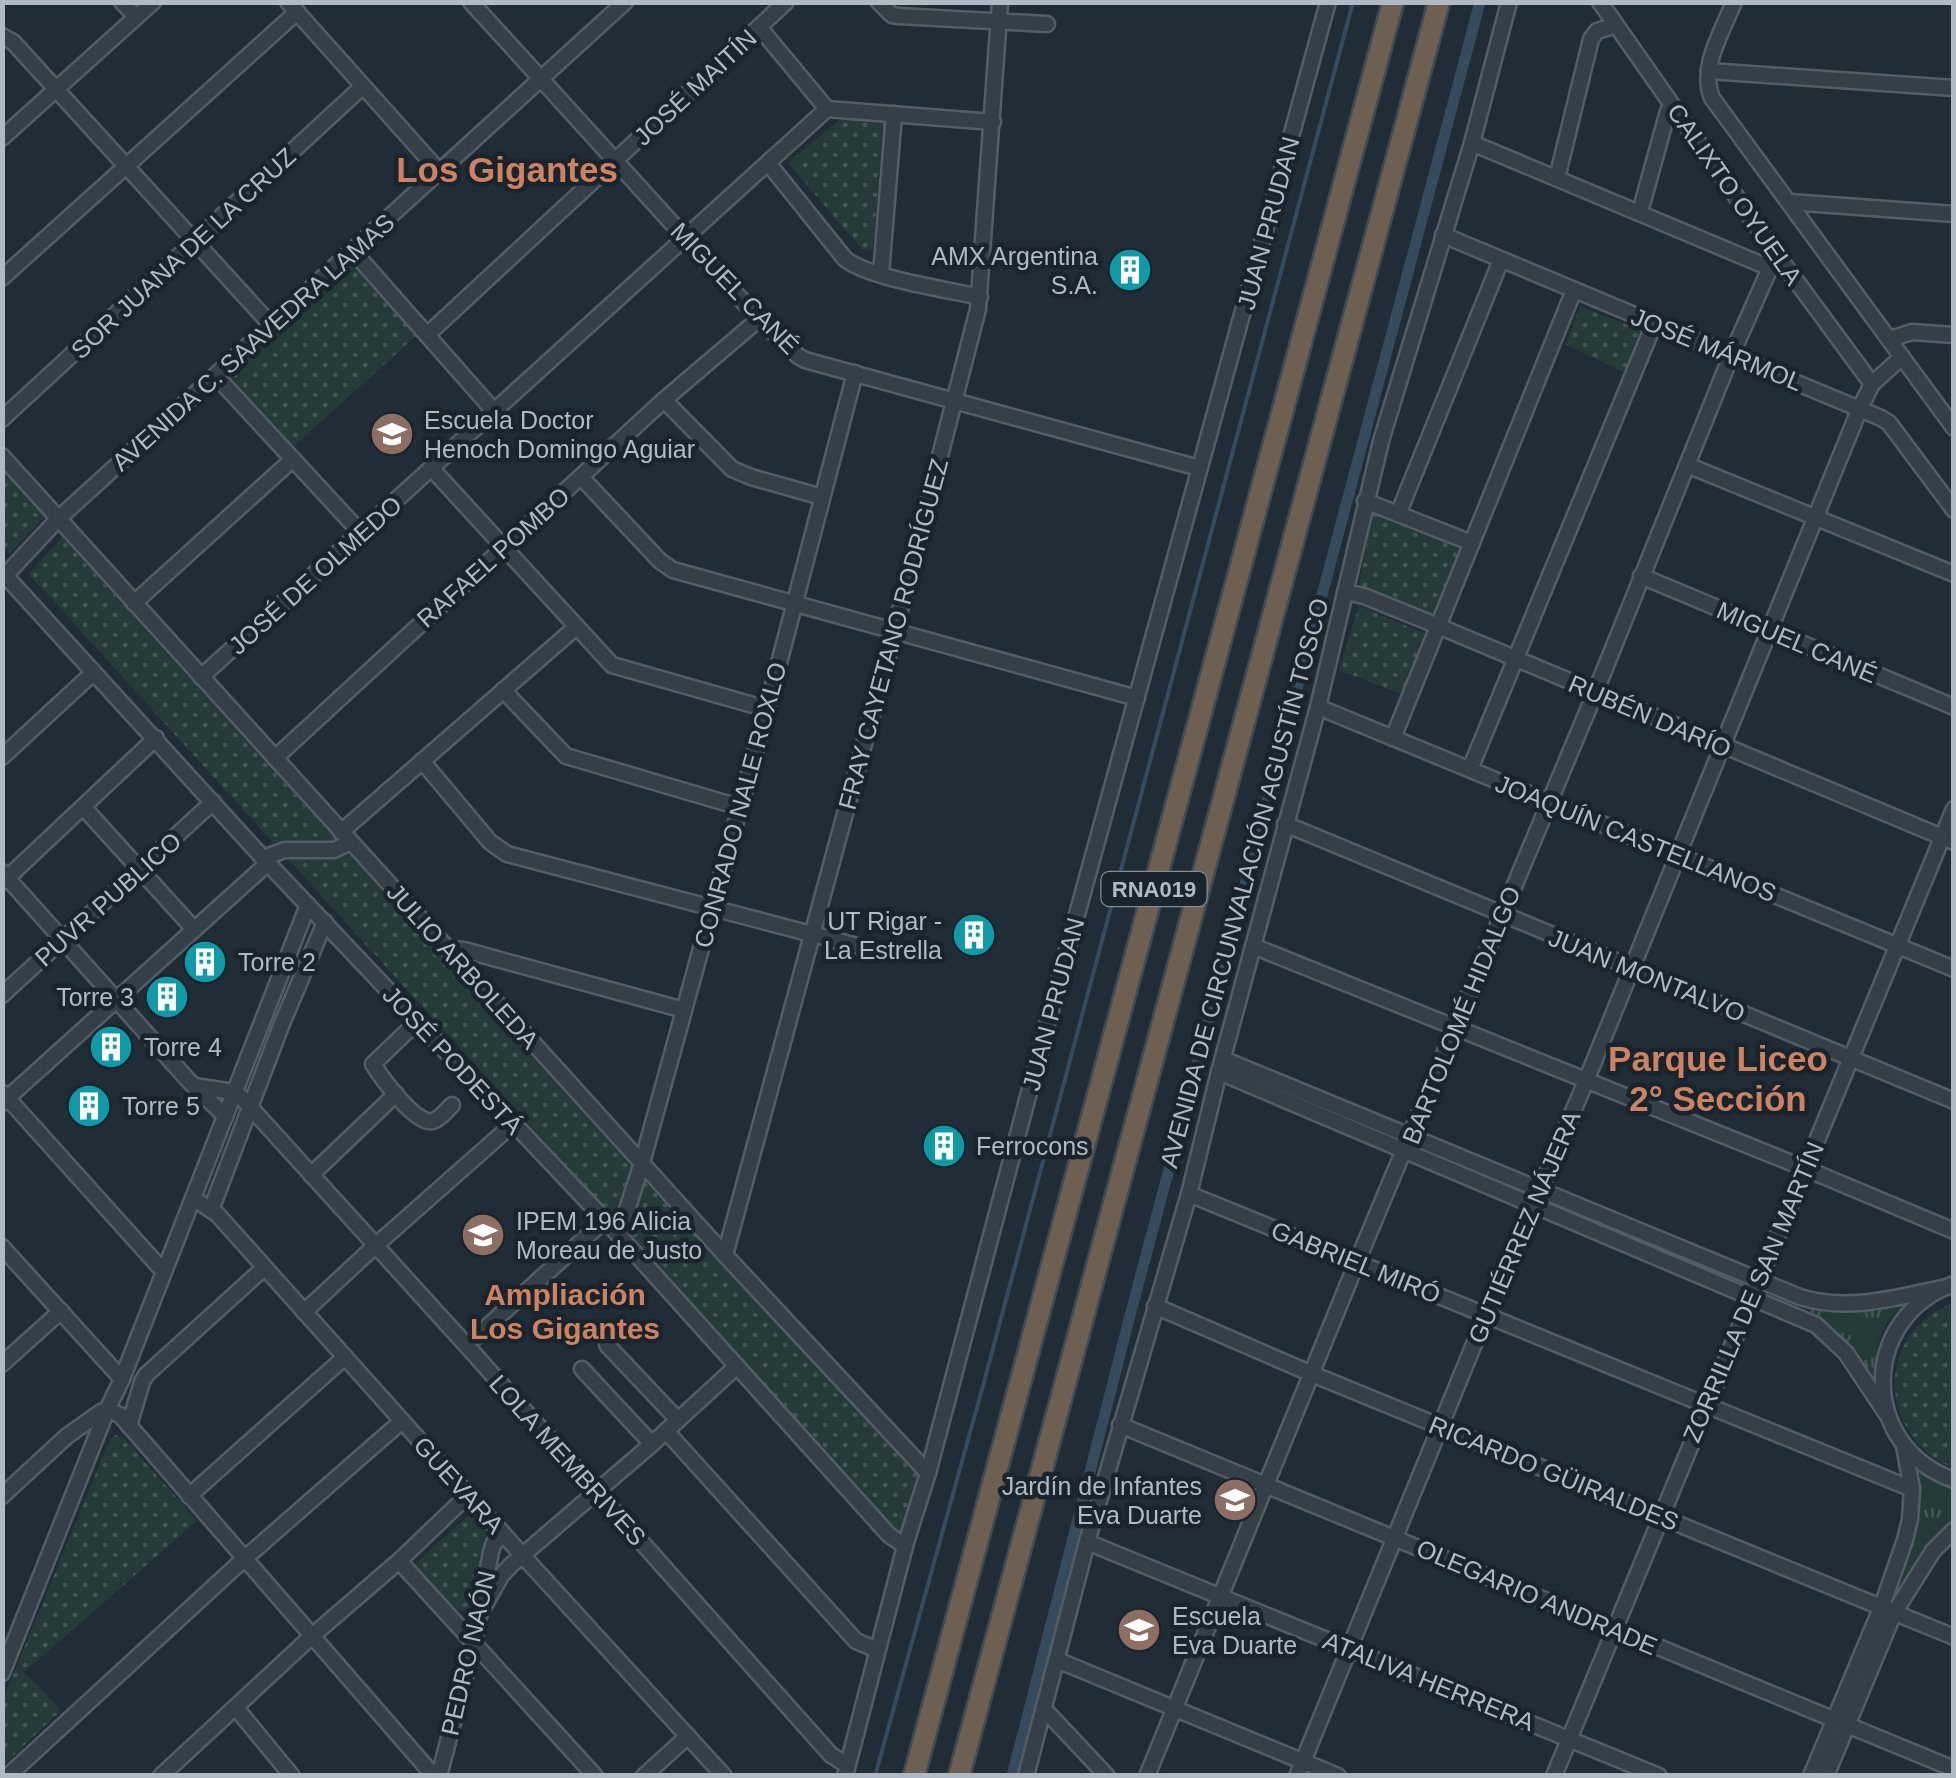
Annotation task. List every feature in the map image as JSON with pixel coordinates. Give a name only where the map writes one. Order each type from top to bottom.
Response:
[{"type":"highway","name":"RNA019","points":[[914,1776],[1393,2]]},
{"type":"highway","name":"AVENIDA DE CIRCUNVALACIÓN AGUSTÍN TOSCO","points":[[960,1776],[1439,2]]},
{"type":"street","points":[[122,2],[136,18]]},
{"type":"street","points":[[2,138],[153,2]]},
{"type":"street","name":"MIGUEL CANÉ","points":[[471,2],[759,319],[806,360],[1199,468]]},
{"type":"street","name":"AVENIDA C. SAAVEDRA LAMAS","points":[[4,575],[58,519],[625,2]]},
{"type":"street","name":"JOSÉ MAITÍN","points":[[427,335],[786,2]]},
{"type":"street","points":[[879,2],[899,16],[1047,24]]},
{"type":"street","name":"FRAY CAYETANO RODRÍGUEZ","points":[[725,1255],[895,630],[980,296],[1000,2]]},
{"type":"street","name":"JUAN PRUDAN","points":[[846,1770],[1328,2]]},
{"type":"street","name":"AVENIDA DE CIRCUNVALACIÓN AGUSTÍN TOSCO","points":[[1026,1776],[1087,1542],[1189,1194],[1318,706],[1384,428],[1472,143],[1509,2]]},
{"type":"street","name":"CALIXTO OYUELA","points":[[1600,2],[1674,106],[1775,264],[1872,384]]},
{"type":"street","points":[[1734,2],[1709,71],[1954,88]]},
{"type":"street","points":[[2,278],[292,7],[439,172]]},
{"type":"street","points":[[1557,178],[1592,38],[1597,31],[1616,25]]},
{"type":"street","points":[[760,27],[827,108],[993,122]]},
{"type":"street","points":[[2,36],[13,42],[272,326]]},
{"type":"street","name":"CALIXTO OYUELA","points":[[1709,71],[1707,87],[1712,98],[1954,428]]},
{"type":"street","name":"SOR JUANA DE LA CRUZ","points":[[2,419],[362,87]]},
{"type":"street","points":[[1640,212],[1668,110],[1674,106]]},
{"type":"street","name":"JOSÉ DE OLMEDO","points":[[202,677],[827,108]]},
{"type":"street","points":[[880,274],[894,114]]},
{"type":"street","name":"CALIXTO OYUELA","points":[[1472,143],[1775,264]]},
{"type":"street","points":[[768,163],[845,259],[862,270],[980,296]]},
{"type":"street","points":[[1790,202],[1954,214]]},
{"type":"street","name":"JOSÉ MÁRMOL","points":[[1444,235],[1888,423],[1954,510]]},
{"type":"street","points":[[353,251],[494,411]]},
{"type":"street","points":[[1399,512],[1501,260]]},
{"type":"street","name":"BARTOLOMÉ HIDALGO","points":[[1148,1776],[1731,356],[1775,264]]},
{"type":"street","points":[[1393,738],[1574,290]]},
{"type":"street","name":"RAFAEL POMBO","points":[[275,758],[664,400],[759,319]]},
{"type":"street","points":[[1470,770],[1654,324]]},
{"type":"street","points":[[1890,339],[1912,332],[1954,335]]},
{"type":"street","name":"GUTIÉRREZ NÁJERA","points":[[1300,1768],[1860,408],[1872,384],[1902,357]]},
{"type":"street","name":"CONRADO NALE ROXLO","points":[[619,1235],[768,709],[854,373]]},
{"type":"street","points":[[216,376],[360,532]]},
{"type":"street","points":[[664,400],[732,469],[822,497]]},
{"type":"street","name":"JULIO ARBOLEDA","points":[[2,456],[725,1255],[928,1473]]},
{"type":"street","points":[[134,603],[292,458]]},
{"type":"street","points":[[1687,466],[1954,574]]},
{"type":"street","points":[[432,469],[605,660],[618,668],[768,709]]},
{"type":"street","points":[[582,477],[665,566],[1137,698]]},
{"type":"street","points":[[1365,500],[1472,543]]},
{"type":"street","name":"JOSÉ PODESTÁ","points":[[4,575],[619,1235],[888,1535],[905,1546]]},
{"type":"street","name":"MIGUEL CANÉ","points":[[1641,576],[1954,708]]},
{"type":"street","name":"RUBÉN DARÍO","points":[[1345,592],[1438,626],[1948,840]]},
{"type":"street","points":[[164,1272],[4,1098],[266,860],[285,850],[334,850],[422,761],[576,628]]},
{"type":"street","points":[[2,757],[93,673]]},
{"type":"street","points":[[503,690],[566,756],[739,806]]},
{"type":"street","name":"JOAQUÍN CASTELLANOS","points":[[1318,706],[1954,970]]},
{"type":"street","points":[[156,738],[84,808],[4,877],[225,1116]]},
{"type":"street","points":[[422,761],[498,850],[507,854],[861,948]]},
{"type":"street","name":"PUVR PUBLICO","points":[[2,996],[214,802]]},
{"type":"street","points":[[84,808],[193,928]]},
{"type":"street","name":"ZORRILLA DE SAN MARTÍN","points":[[1554,1776],[1896,946],[1948,840],[1954,809]]},
{"type":"street","name":"JUAN MONTALVO","points":[[1285,824],[1954,1100]]},
{"type":"street","points":[[2,1673],[308,905]]},
{"type":"street","points":[[212,1210],[324,922]]},
{"type":"street","points":[[1253,946],[1954,1231]]},
{"type":"street","points":[[448,950],[464,950],[684,1010]]},
{"type":"street","points":[[418,1021],[373,1064],[396,1094],[425,1121],[436,1120],[452,1104]]},
{"type":"street","points":[[1221,1065],[1537,1197],[1800,1298],[1840,1304],[1872,1302],[1948,1286]]},
{"type":"street","points":[[194,1086],[234,1092]]},
{"type":"street","name":"LOLA MEMBRIVES","points":[[234,1092],[846,1770]]},
{"type":"street","points":[[311,1175],[396,1094]]},
{"type":"street","points":[[304,1312],[514,1124]]},
{"type":"street","name":"GABRIEL MIRÓ","points":[[1189,1194],[1912,1489]]},
{"type":"street","points":[[1537,1197],[1816,1325],[1846,1353],[1904,1446],[1920,1463],[1954,1480]]},
{"type":"street","name":"GUEVARA","points":[[193,1198],[212,1210],[724,1776]]},
{"type":"street","points":[[476,1337],[605,1220]]},
{"type":"street","points":[[2,1247],[122,1378]]},
{"type":"street","points":[[128,1426],[146,1375],[264,1268]]},
{"type":"street","points":[[1888,1416],[1882,1392],[1883,1366],[1890,1342],[1902,1320],[1920,1301],[1948,1286]]},
{"type":"street","name":"RICARDO GÜIRALDES","points":[[1155,1306],[1954,1638]]},
{"type":"street","points":[[2,1364],[60,1311]]},
{"type":"street","points":[[607,1345],[678,1420]]},
{"type":"street","points":[[189,1496],[345,1357]]},
{"type":"street","points":[[480,1613],[502,1576],[522,1556],[737,1366]]},
{"type":"street","points":[[582,1369],[652,1444]]},
{"type":"street","points":[[3,1493],[100,1412],[107,1410],[120,1415],[437,1776]]},
{"type":"street","points":[[8,1776],[244,1559],[402,1421]]},
{"type":"street","name":"OLEGARIO ANDRADE","points":[[1120,1425],[1954,1768]]},
{"type":"street","points":[[666,1432],[856,1640],[877,1650]]},
{"type":"street","points":[[1812,1776],[1841,1723],[1888,1610],[1910,1519],[1912,1489],[1904,1446]]},
{"type":"street","points":[[161,1776],[468,1494]]},
{"type":"street","points":[[1888,1610],[1954,1530]]},
{"type":"street","name":"PEDRO NAÓN","points":[[437,1776],[474,1643],[491,1552],[504,1534]]},
{"type":"street","name":"ATALIVA HERRERA","points":[[1087,1542],[1659,1776]]},
{"type":"street","points":[[399,1561],[595,1776]]},
{"type":"street","points":[[1057,1660],[1176,1708],[1300,1768],[1338,1776]]},
{"type":"street","points":[[236,1708],[292,1776]]},
{"type":"street","points":[[1044,1708],[1107,1776]]},
{"type":"street","points":[[1826,1776],[1841,1723]]},
{"type":"street","points":[[644,1776],[688,1736]]},
{"type":"green space","points":[[842,118],[885,120],[872,251],[862,249],[788,163]]},
{"type":"green space","points":[[352,264],[416,336],[293,447],[229,375]]},
{"type":"green space","points":[[1580,306],[1643,331],[1626,373],[1566,345]]},
{"type":"green space","points":[[2,470],[44,517],[10,554],[3,545]]},
{"type":"green space","points":[[1373,510],[1461,548],[1432,617],[1358,589]]},
{"type":"green space","points":[[62,537],[634,1169],[617,1221],[29,574]]},
{"type":"green space","points":[[1359,606],[1426,634],[1401,694],[1339,670]]},
{"type":"green space","points":[[645,1181],[917,1474],[901,1534],[628,1233]]},
{"type":"green space","points":[[1906,1302],[1888,1322],[1879,1340],[1876,1388],[1807,1315],[1811,1308],[1846,1310]]},
{"type":"green space","points":[[1953,1302],[1953,1468],[1919,1444],[1899,1409],[1895,1389],[1902,1349],[1914,1330]]},
{"type":"green space","points":[[116,1435],[123,1437],[197,1521],[24,1672],[61,1710],[3,1764],[3,1699],[110,1440]]},
{"type":"green space","points":[[1911,1457],[1932,1476],[1953,1485],[1953,1521],[1937,1536],[1899,1590],[1915,1524]]},
{"type":"green space","points":[[473,1511],[488,1530],[471,1608],[465,1612],[457,1610],[413,1566]]},
{"type":"waterway","points":[[875,1776],[1353,2]]},
{"type":"waterway","points":[[1012,1776],[1132,1308],[1480,2]]},
{"type":"place","name":"AMX Argentina S.A.","points":[[1130,270]]},
{"type":"place","name":"Escuela Doctor Henoch Domingo Aguiar","points":[[392,434]]},
{"type":"place","name":"UT Rigar - La Estrella","points":[[974,935]]},
{"type":"place","name":"Torre 2","points":[[205,962]]},
{"type":"place","name":"Torre 3","points":[[167,997]]},
{"type":"place","name":"Torre 4","points":[[111,1047]]},
{"type":"place","name":"Torre 5","points":[[89,1106]]},
{"type":"place","name":"Ferrocons","points":[[944,1146]]},
{"type":"place","name":"IPEM 196 Alicia Moreau de Justo","points":[[483,1235]]},
{"type":"place","name":"Jardín de Infantes Eva Duarte","points":[[1235,1500]]},
{"type":"place","name":"Escuela Eva Duarte","points":[[1139,1630]]},
{"type":"district","name":"Los Gigantes","points":[[507,170]]},
{"type":"district","name":"Parque Liceo 2° Sección","points":[[1718,1079]]},
{"type":"district","name":"Ampliación Los Gigantes","points":[[565,1312]]}]
